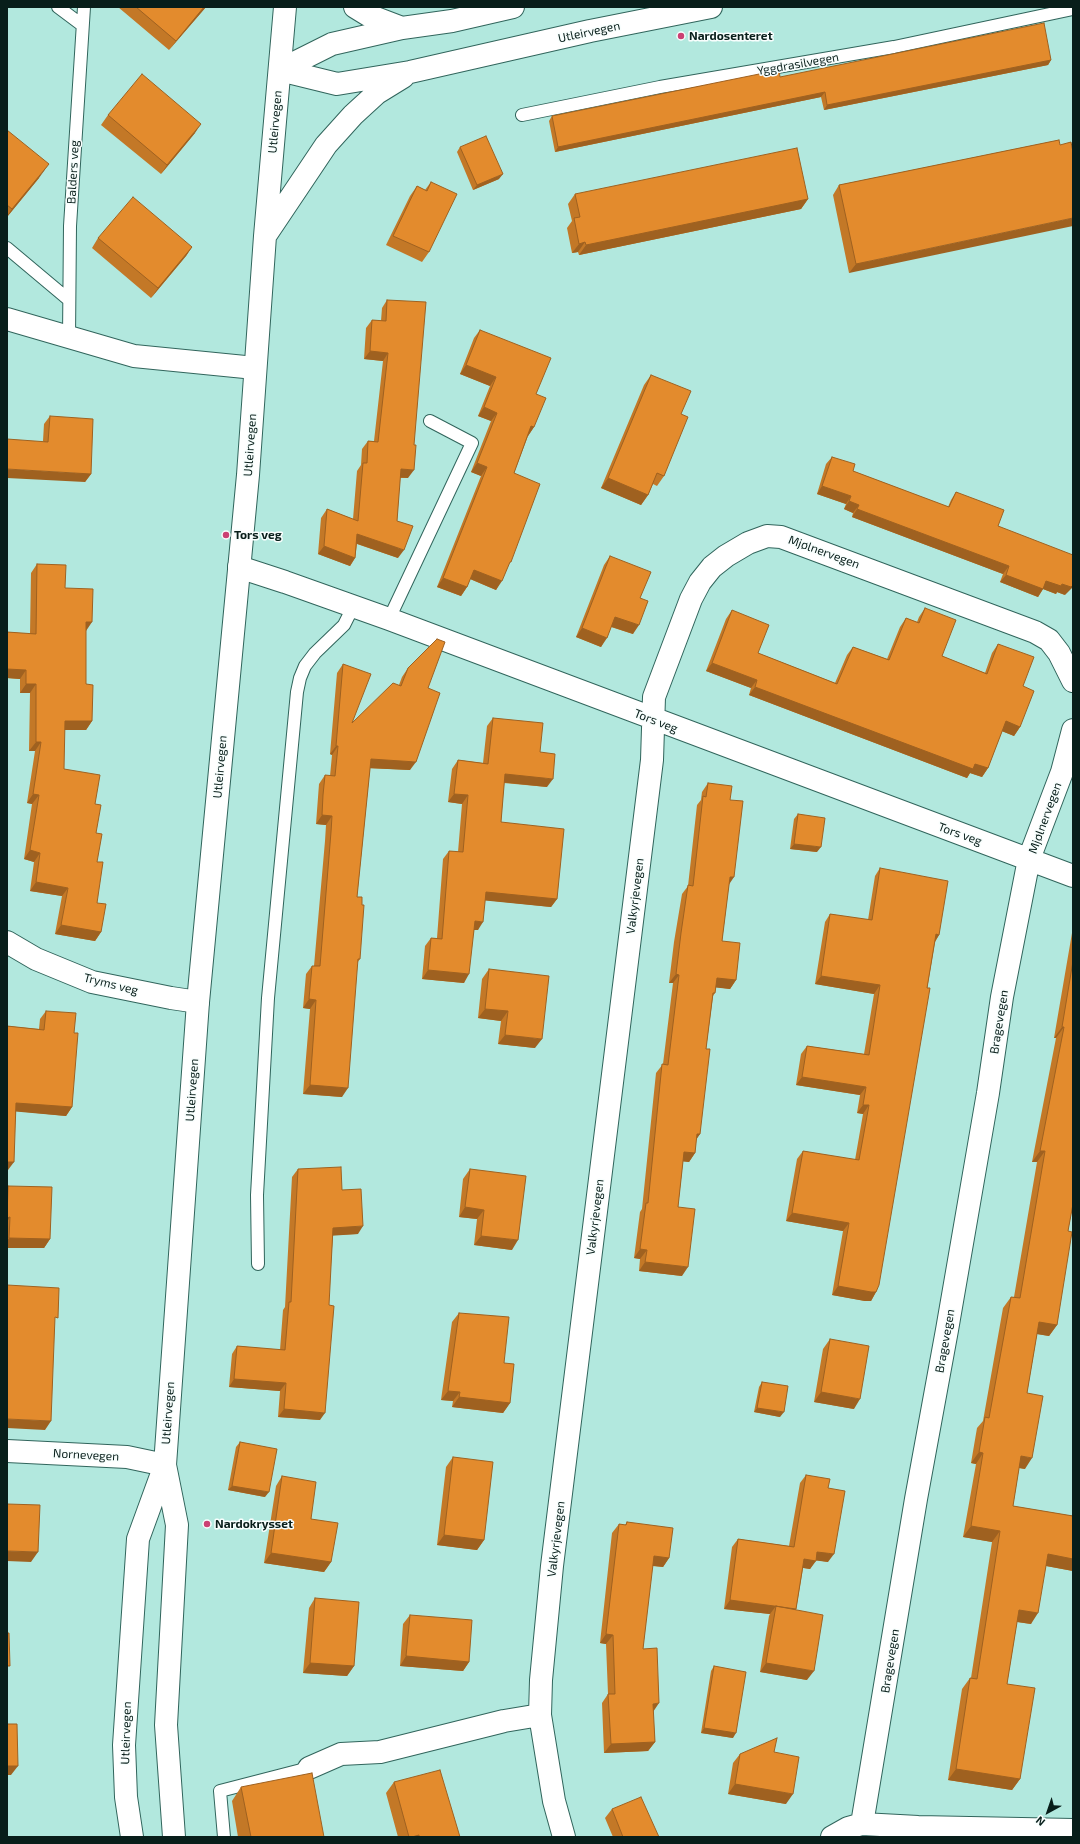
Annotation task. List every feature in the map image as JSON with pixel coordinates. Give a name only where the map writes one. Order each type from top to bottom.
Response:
[{"type":"street","points":[[280,70],[285,7]]},
{"type":"street","points":[[355,7],[368,15],[402,28]]},
{"type":"street","points":[[280,70],[332,44],[402,28],[452,21],[513,7]]},
{"type":"street","name":"Utleirvegen","points":[[174,1837],[166,1725],[177,1525],[165,1465],[198,1002],[248,475],[265,236],[280,70],[337,84],[410,72],[590,31],[711,7]]},
{"type":"street","points":[[265,236],[326,145],[353,115],[377,93],[410,72]]},
{"type":"street","points":[[7,319],[134,356],[255,368]]},
{"type":"street","name":"Mjølnervegen","points":[[654,720],[656,688],[691,599],[700,582],[712,567],[726,556],[748,543],[767,536],[781,536],[795,541],[1035,632],[1049,640],[1059,653],[1073,681]]},
{"type":"street","name":"Tors veg","points":[[239,567],[389,619],[654,720],[1073,876]]},
{"type":"street","name":"Valkyrjevegen","points":[[564,1837],[554,1801],[540,1715],[541,1680],[552,1566],[652,760],[654,720]]},
{"type":"street","name":"Mjølnervegen","points":[[1030,859],[1062,772],[1073,730]]},
{"type":"street","name":"Bragevegen","points":[[862,1824],[916,1498],[988,1093],[1002,997],[1030,859]]},
{"type":"street","name":"Tryms veg","points":[[7,942],[36,959],[92,982],[198,1002]]},
{"type":"street","name":"Nornevegen","points":[[7,1451],[128,1457],[165,1465]]},
{"type":"street","name":"Utleirvegen","points":[[132,1837],[126,1797],[124,1745],[138,1539],[165,1465]]},
{"type":"street","points":[[309,1768],[341,1754],[380,1752],[504,1721],[540,1715]]},
{"type":"street","points":[[832,1837],[848,1828],[862,1824],[918,1827],[1073,1830]]},
{"type":"lane","points":[[58,7],[82,25]]},
{"type":"lane","name":"Balders veg","points":[[69,337],[70,226],[84,7]]},
{"type":"lane","name":"Yggdrasilvegen","points":[[522,114],[660,87],[894,47],[1073,8]]},
{"type":"lane","points":[[7,248],[69,300]]},
{"type":"lane","points":[[389,619],[472,443],[430,421]]},
{"type":"lane","points":[[258,1264],[257,1195],[268,998],[297,692],[300,678],[305,666],[315,653],[344,625],[353,607]]},
{"type":"lane","points":[[224,1837],[220,1792],[309,1768]]},
{"type":"building","points":[[136,7],[204,7],[176,41]]},
{"type":"building","points":[[1044,23],[1051,60],[827,105],[825,92],[558,147],[552,116],[779,70],[780,77]]},
{"type":"building","points":[[142,74],[201,124],[167,165],[108,115]]},
{"type":"building","points":[[7,130],[49,164],[12,209],[7,205]]},
{"type":"building","points":[[486,136],[503,174],[477,185],[460,147]]},
{"type":"building","points":[[1059,140],[1060,145],[1071,142],[1073,152],[1073,218],[856,264],[839,185]]},
{"type":"building","points":[[797,148],[808,199],[586,245],[585,242],[579,244],[574,218],[580,217],[575,194]]},
{"type":"building","points":[[431,182],[457,194],[429,252],[393,236],[417,186],[427,191]]},
{"type":"building","points":[[133,197],[192,247],[158,288],[98,238]]},
{"type":"building","points":[[387,300],[426,302],[414,445],[416,445],[414,470],[401,469],[397,521],[413,526],[404,550],[357,534],[355,558],[324,546],[327,509],[358,521],[363,463],[367,463],[368,441],[378,442],[388,353],[370,351],[372,320],[386,321]]},
{"type":"building","points":[[480,330],[551,358],[536,394],[546,398],[534,427],[531,426],[514,473],[540,484],[511,562],[502,581],[474,570],[467,587],[443,578],[487,467],[477,463],[497,413],[484,407],[496,377],[466,365]]},
{"type":"building","points":[[651,375],[691,391],[681,414],[688,417],[664,476],[657,473],[648,495],[608,478]]},
{"type":"building","points":[[50,416],[93,419],[91,474],[7,469],[7,439],[48,442]]},
{"type":"building","points":[[832,457],[855,464],[853,471],[949,507],[956,492],[1004,510],[998,526],[1073,555],[1073,585],[1071,587],[1062,584],[1061,586],[1046,581],[1043,589],[1006,575],[1009,566],[857,509],[859,505],[849,501],[851,496],[822,486]]},
{"type":"building","points":[[610,556],[651,572],[640,598],[648,601],[639,625],[615,617],[607,638],[582,628]]},
{"type":"building","points":[[37,564],[66,565],[65,588],[93,589],[92,622],[86,622],[86,684],[93,685],[92,721],[65,721],[64,769],[100,775],[95,804],[101,805],[96,833],[102,834],[97,862],[103,862],[97,903],[106,904],[101,932],[61,925],[68,888],[36,882],[40,853],[30,850],[39,795],[33,794],[41,742],[36,742],[36,684],[26,684],[26,670],[7,669],[7,632],[36,634]]},
{"type":"building","points":[[925,608],[956,620],[942,656],[987,674],[998,644],[1034,657],[1023,686],[1034,691],[1020,727],[1006,721],[988,768],[975,764],[973,769],[755,687],[757,680],[712,663],[732,610],[769,625],[758,653],[837,684],[853,647],[889,660],[906,618],[919,623]]},
{"type":"building","points":[[437,639],[445,642],[428,688],[440,693],[416,762],[371,759],[357,897],[362,897],[362,905],[364,905],[360,959],[358,959],[348,1088],[310,1085],[316,1000],[309,999],[312,966],[320,966],[332,816],[322,815],[323,795],[325,775],[335,776],[343,664],[371,674],[352,723],[393,683],[401,686],[408,668]]},
{"type":"building","points":[[493,718],[543,723],[540,752],[555,754],[553,779],[505,774],[501,822],[564,829],[557,899],[486,892],[483,922],[475,921],[469,974],[428,970],[431,938],[442,939],[449,851],[463,852],[468,795],[454,794],[458,760],[488,764]]},
{"type":"building","points":[[708,783],[732,786],[730,800],[743,801],[734,877],[730,877],[722,941],[740,943],[736,980],[717,978],[715,993],[713,993],[706,1049],[710,1049],[700,1134],[697,1134],[695,1153],[684,1152],[678,1207],[695,1209],[688,1267],[645,1262],[647,1250],[640,1249],[646,1203],[648,1203],[662,1064],[668,1065],[679,975],[676,974],[688,885],[693,886],[703,796],[706,797]]},
{"type":"building","points":[[798,814],[825,818],[821,847],[794,844]]},
{"type":"building","points":[[880,868],[948,881],[939,935],[936,934],[927,988],[930,988],[879,1285],[876,1292],[871,1292],[838,1286],[849,1223],[792,1213],[803,1151],[859,1160],[869,1105],[863,1105],[866,1087],[802,1077],[807,1046],[869,1055],[880,985],[821,976],[830,914],[872,920]]},
{"type":"building","points":[[1073,961],[1073,1204],[1068,1231],[1072,1232],[1057,1325],[1039,1322],[1027,1393],[1043,1396],[1032,1458],[1021,1456],[1013,1506],[1073,1516],[1073,1559],[1048,1554],[1038,1613],[1019,1610],[1007,1684],[1035,1688],[1020,1779],[956,1769],[970,1678],[977,1679],[1000,1531],[971,1526],[983,1453],[979,1452],[985,1417],[989,1418],[1011,1297],[1020,1298],[1045,1151],[1040,1151],[1064,1027],[1062,1027]]},
{"type":"building","points":[[489,969],[549,976],[542,1039],[505,1035],[508,1011],[485,1009]]},
{"type":"building","points":[[46,1011],[76,1013],[74,1033],[78,1033],[72,1107],[16,1103],[14,1162],[7,1162],[7,1026],[44,1030]]},
{"type":"building","points":[[341,1167],[342,1190],[361,1189],[363,1226],[333,1228],[329,1305],[334,1306],[325,1413],[284,1409],[286,1383],[234,1379],[237,1346],[285,1350],[289,1302],[291,1302],[298,1169]]},
{"type":"building","points":[[470,1169],[526,1176],[518,1240],[481,1236],[484,1210],[465,1207]]},
{"type":"building","points":[[8,1186],[52,1187],[50,1239],[9,1238],[10,1217],[7,1218]]},
{"type":"building","points":[[7,1285],[59,1288],[58,1318],[55,1317],[51,1421],[7,1419]]},
{"type":"building","points":[[459,1313],[509,1317],[504,1363],[514,1364],[510,1403],[459,1397],[460,1392],[448,1391]]},
{"type":"building","points":[[830,1339],[869,1346],[860,1399],[821,1392]]},
{"type":"building","points":[[762,1382],[788,1386],[784,1412],[757,1408]]},
{"type":"building","points":[[240,1442],[277,1449],[269,1492],[232,1486]]},
{"type":"building","points":[[453,1457],[493,1462],[484,1540],[444,1535]]},
{"type":"building","points":[[806,1475],[830,1479],[828,1488],[845,1491],[834,1554],[817,1552],[816,1561],[804,1559],[796,1609],[730,1600],[738,1539],[794,1547]]},
{"type":"building","points":[[282,1476],[316,1482],[311,1519],[338,1523],[331,1562],[271,1553]]},
{"type":"building","points":[[7,1504],[40,1505],[38,1552],[7,1551]]},
{"type":"building","points":[[627,1522],[673,1528],[669,1558],[654,1556],[643,1649],[657,1648],[659,1703],[653,1704],[655,1742],[611,1744],[608,1694],[615,1694],[613,1635],[606,1634],[619,1524],[626,1525]]},
{"type":"building","points":[[315,1598],[359,1602],[354,1666],[310,1663]]},
{"type":"building","points":[[776,1606],[823,1615],[814,1671],[766,1663]]},
{"type":"building","points":[[410,1615],[472,1620],[469,1662],[406,1656]]},
{"type":"building","points":[[7,1633],[9,1633],[10,1666],[7,1666]]},
{"type":"building","points":[[714,1666],[746,1672],[736,1733],[704,1728]]},
{"type":"building","points":[[7,1724],[17,1724],[18,1766],[7,1766]]},
{"type":"building","points":[[777,1738],[774,1752],[799,1757],[793,1794],[735,1784],[740,1754]]},
{"type":"building","points":[[440,1770],[460,1837],[419,1837],[419,1835],[409,1837],[394,1782]]},
{"type":"building","points":[[312,1773],[324,1837],[251,1837],[241,1787]]},
{"type":"building","points":[[641,1797],[659,1837],[623,1837],[612,1809]]},
{"type":"place","name":"Nardosenteret","points":[[681,36]]},
{"type":"place","name":"Tors veg","points":[[226,535]]},
{"type":"place","name":"Nardokrysset","points":[[207,1524]]}]
